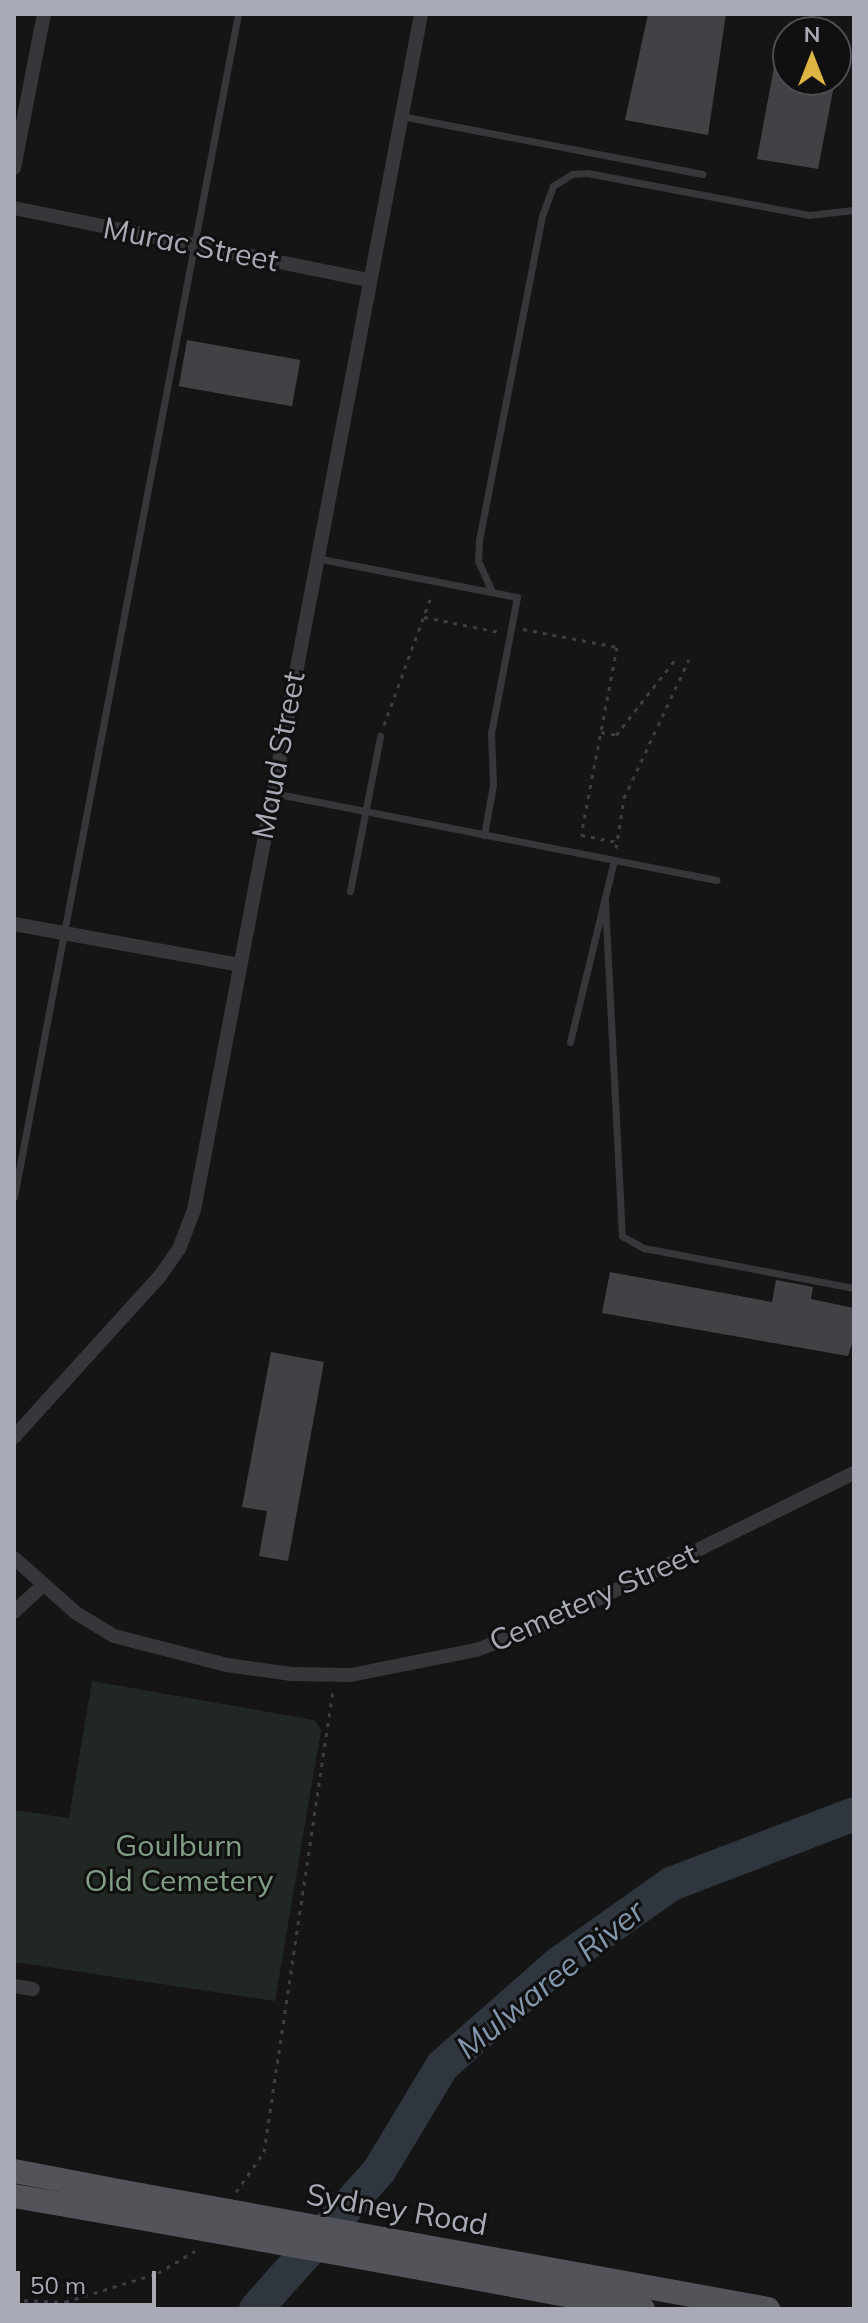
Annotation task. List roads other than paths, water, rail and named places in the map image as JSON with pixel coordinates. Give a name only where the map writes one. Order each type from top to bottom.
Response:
[{"type":"main road","name":"Sydney Road","points":[[14,2171],[118,2203]]},
{"type":"main road","name":"Sydney Road","points":[[14,2196],[118,2203],[410,2255],[768,2309]]},
{"type":"main road","name":"Sydney Road","points":[[410,2255],[643,2309]]},
{"type":"street","points":[[14,168],[44,14]]},
{"type":"street","name":"Maud Street","points":[[14,1437],[134,1308],[179,1249],[197,1194],[421,14]]},
{"type":"street","name":"Murac Street","points":[[14,208],[369,280]]},
{"type":"street","points":[[14,924],[239,965]]},
{"type":"street","name":"Cemetery Street","points":[[14,1558],[42,1586],[114,1636],[160,1650],[291,1674],[351,1675],[446,1658],[549,1623],[854,1473]]},
{"type":"street","points":[[14,1612],[42,1586]]},
{"type":"street","points":[[14,1986],[33,1989]]},
{"type":"lane","points":[[14,1197],[238,14]]},
{"type":"lane","points":[[401,116],[702,174]]},
{"type":"lane","points":[[492,592],[478,561],[479,540],[542,216],[553,186],[572,174],[587,173],[809,215],[854,210]]},
{"type":"lane","points":[[316,558],[517,597],[491,733],[493,785],[484,835]]},
{"type":"lane","points":[[350,891],[380,736]]},
{"type":"lane","points":[[271,793],[717,880]]},
{"type":"lane","points":[[614,860],[605,902],[622,1236],[644,1248],[854,1288]]},
{"type":"lane","points":[[570,1042],[600,907],[605,902]]},
{"type":"waterway","name":"Mulwaree River","points":[[256,2309],[379,2171],[442,2066],[558,1964],[671,1884],[854,1814]]},
{"type":"park label","name":"Goulburn Old Cemetery","points":[[179,1862]]}]
